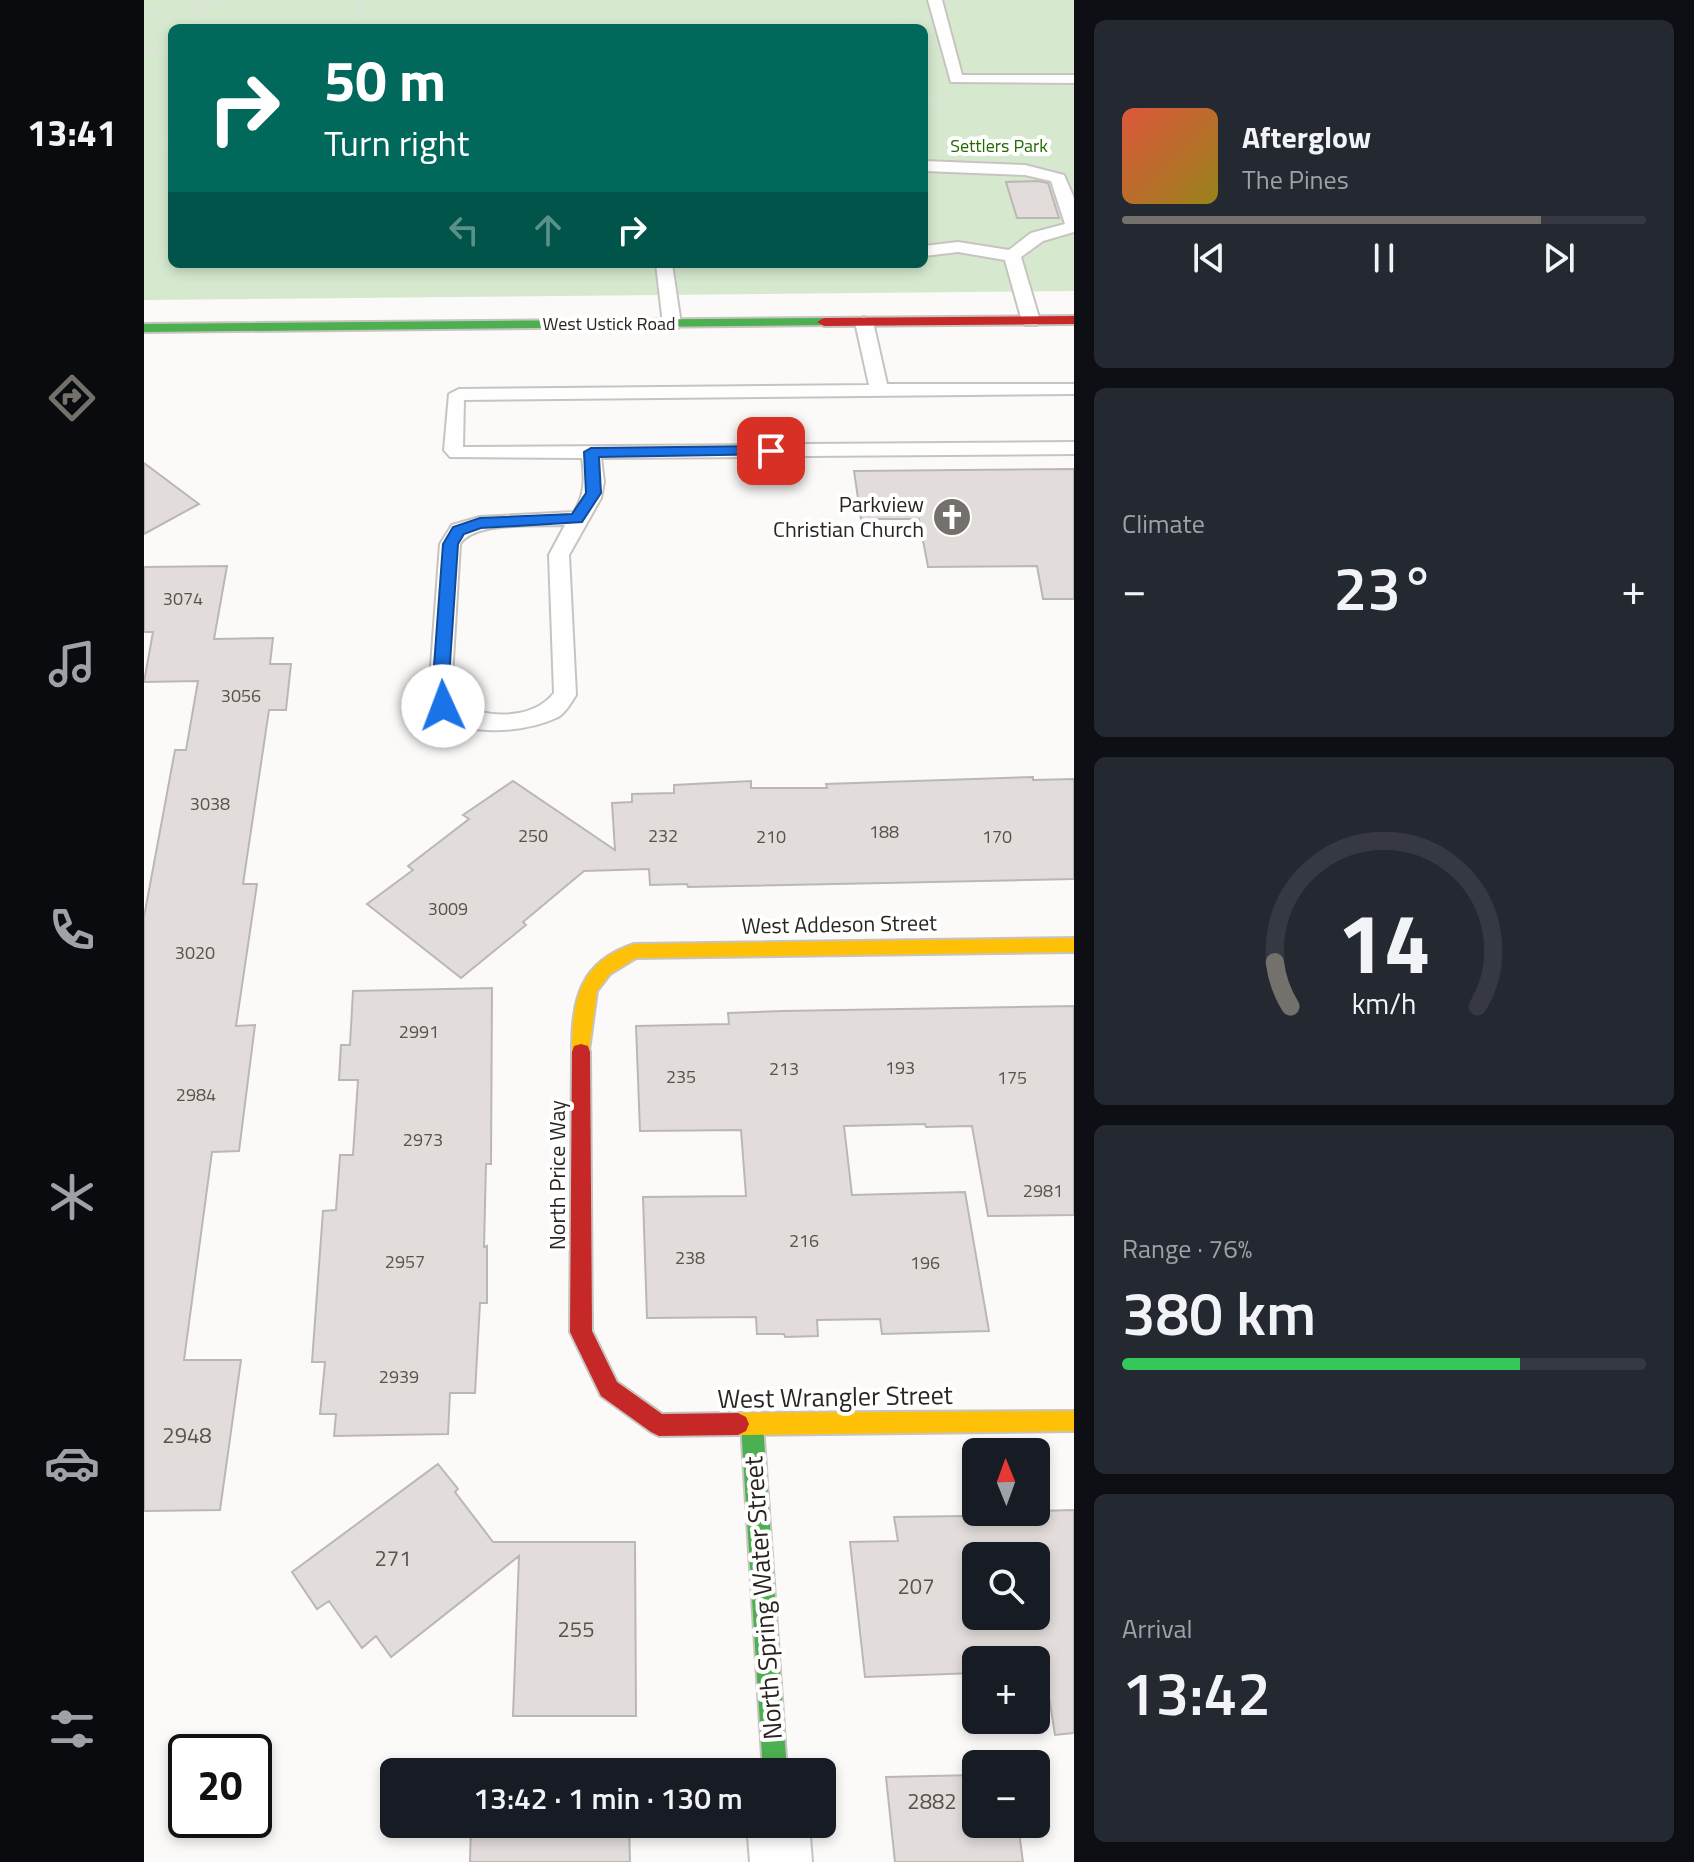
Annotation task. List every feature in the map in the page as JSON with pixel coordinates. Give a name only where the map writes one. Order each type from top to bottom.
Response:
[{"type":"street","name":"West Ustick Road","points":[[144,328],[1074,320]]},
{"type":"street","name":"West Addeson Street","points":[[607,962],[634,951],[1074,945]]},
{"type":"street","name":"North Price Way","points":[[607,962],[581,1004],[581,1332],[609,1389]]},
{"type":"street","name":"West Wrangler Street","points":[[609,1389],[659,1425],[1074,1421]]},
{"type":"street","name":"North Spring Water Street","points":[[752,1425],[774,1758]]},
{"type":"street","points":[[779,1838],[781,1862]]},
{"type":"lane","points":[[935,0],[956,79],[1074,79]]},
{"type":"lane","points":[[928,167],[942,170],[1040,170],[1058,178],[1073,217],[1073,227],[1037,237],[1012,256],[958,247],[928,251]]},
{"type":"lane","points":[[1012,256],[1031,321]]},
{"type":"lane","points":[[665,268],[672,324]]},
{"type":"lane","points":[[864,322],[879,390]]},
{"type":"lane","points":[[771,451],[457,453],[453,450],[455,398],[459,395],[1074,389]]},
{"type":"lane","points":[[805,450],[1074,448]]},
{"type":"lane","points":[[577,518],[480,523],[459,530],[450,544],[440,693],[443,706],[467,719],[484,722],[525,719],[551,712],[565,695],[559,555],[564,538],[577,518],[593,493],[591,452]]},
{"type":"path","points":[[144,14],[229,0]]},
{"type":"path","points":[[358,24],[361,1],[376,0]]},
{"type":"path","points":[[894,0],[900,24]]},
{"type":"path","points":[[192,24],[198,5]]},
{"type":"path","points":[[584,24],[593,20]]},
{"type":"path","points":[[144,51],[168,47]]},
{"type":"path","points":[[144,144],[168,143]]},
{"type":"green space","name":"Settlers Park","points":[[144,0],[1074,0],[1074,291],[144,300]]},
{"type":"building","points":[[1006,182],[1048,183],[1059,218],[1017,218]]},
{"type":"building","points":[[144,463],[199,504],[144,534]]},
{"type":"building","name":"Parkview Christian Church","points":[[1074,469],[1074,599],[1043,599],[1037,566],[928,567],[919,519],[861,519],[854,471]]},
{"type":"building","points":[[227,566],[214,639],[273,638],[270,664],[291,664],[286,710],[269,710],[243,884],[257,884],[236,1026],[255,1025],[239,1151],[212,1152],[184,1360],[241,1360],[220,1510],[144,1511],[144,917],[175,750],[186,750],[198,681],[144,682],[153,632],[144,632],[144,567]]},
{"type":"building","points":[[1033,777],[1033,780],[1074,779],[1074,879],[688,887],[687,884],[650,885],[649,869],[584,871],[523,922],[526,925],[461,978],[367,904],[413,870],[408,866],[469,819],[463,815],[513,781],[615,850],[612,803],[632,802],[632,794],[674,793],[674,785],[751,781],[751,788],[827,788],[826,784]]},
{"type":"building","points":[[492,988],[491,1164],[486,1164],[484,1247],[487,1246],[487,1303],[480,1303],[475,1393],[450,1393],[448,1434],[334,1436],[336,1414],[320,1414],[325,1362],[312,1362],[323,1211],[336,1210],[340,1155],[353,1155],[358,1080],[339,1080],[341,1045],[350,1045],[353,991]]},
{"type":"building","points":[[1074,1006],[1074,1215],[988,1216],[972,1126],[844,1126],[852,1195],[965,1192],[989,1331],[882,1334],[880,1319],[817,1320],[818,1336],[785,1337],[784,1334],[757,1334],[756,1317],[647,1318],[643,1197],[746,1196],[741,1130],[640,1131],[636,1026],[729,1024],[728,1013]]},
{"type":"building","points":[[438,1464],[493,1542],[635,1542],[636,1716],[513,1716],[519,1556],[391,1657],[376,1636],[362,1648],[329,1601],[317,1609],[292,1572]]},
{"type":"building","points":[[1074,1510],[1074,1733],[1055,1735],[1050,1703],[1050,1646],[962,1646],[962,1674],[865,1677],[850,1542],[898,1541],[894,1517],[962,1516],[962,1526],[1050,1526],[1050,1511]]},
{"type":"building","points":[[962,1775],[962,1838],[1020,1838],[1023,1862],[895,1862],[886,1777]]},
{"type":"building","points":[[471,1838],[629,1838],[630,1862],[470,1862]]},
{"type":"traffic: fast","points":[[144,328],[824,322]]},
{"type":"traffic: fast","points":[[752,1425],[774,1758]]},
{"type":"traffic: slow","points":[[581,1052],[584,1004],[594,979],[617,959],[634,951],[1074,945]]},
{"type":"traffic: slow","points":[[738,1424],[1074,1421]]},
{"type":"traffic: jam","points":[[824,322],[1074,320]]},
{"type":"traffic: jam","points":[[581,1052],[581,1332],[609,1389],[659,1425],[738,1424]]},
{"type":"place","name":"Parkview Christian Church","points":[[952,517]]},
{"type":"route","points":[[443,706],[440,693],[450,544],[459,530],[480,523],[577,518],[593,493],[591,452],[771,451]]}]
